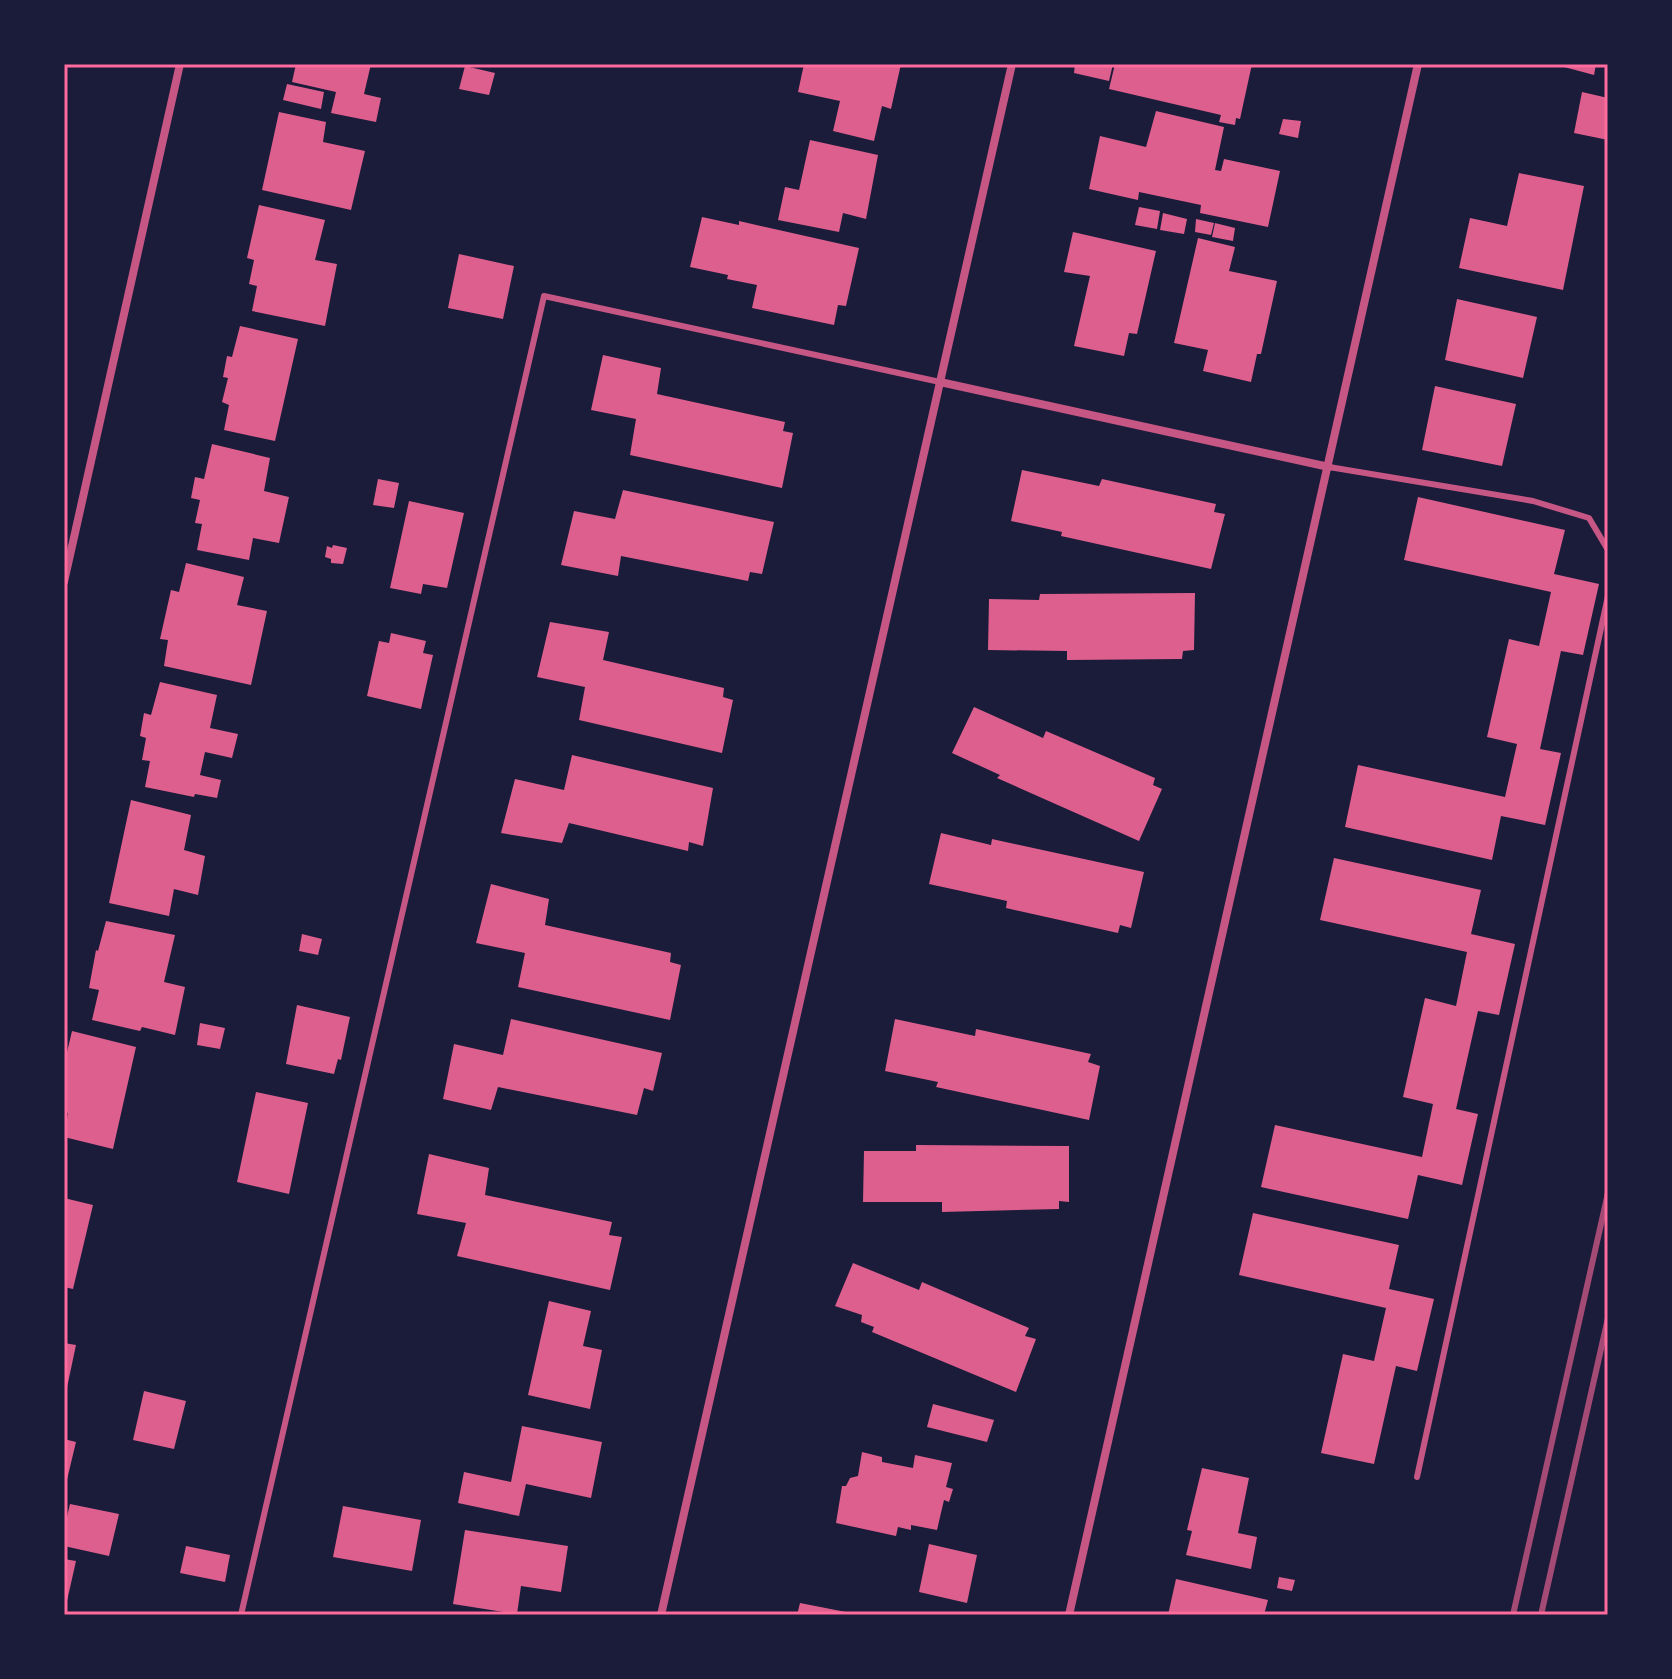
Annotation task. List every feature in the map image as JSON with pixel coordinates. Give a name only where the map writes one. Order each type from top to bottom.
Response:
[{"type":"street","points":[[64,582],[180,64]]},
{"type":"street","points":[[661,1615],[1012,64]]},
{"type":"street","points":[[1069,1615],[1418,64]]},
{"type":"street","points":[[940,382],[1329,467]]},
{"type":"lane","points":[[241,1615],[544,296],[940,382]]},
{"type":"lane","points":[[1329,467],[1533,501],[1589,518],[1608,550]]},
{"type":"lane","points":[[1417,1477],[1608,596]]},
{"type":"building","points":[[296,64],[371,64],[364,94],[381,98],[376,122],[331,113],[336,92],[292,82]]},
{"type":"building","points":[[804,64],[901,64],[891,109],[882,106],[874,141],[833,131],[840,101],[798,92]]},
{"type":"building","points":[[1075,64],[1113,64],[1109,81],[1074,73]]},
{"type":"building","points":[[1115,64],[1252,64],[1240,119],[1236,118],[1235,125],[1219,122],[1221,115],[1109,89]]},
{"type":"building","points":[[1553,64],[1596,64],[1594,75]]},
{"type":"building","points":[[465,66],[495,73],[489,95],[459,89]]},
{"type":"building","points":[[287,84],[324,92],[321,109],[283,100]]},
{"type":"building","points":[[1582,92],[1608,98],[1608,140],[1574,133]]},
{"type":"building","points":[[1156,111],[1224,127],[1215,170],[1221,171],[1224,159],[1280,171],[1268,227],[1200,213],[1201,205],[1139,192],[1138,200],[1089,189],[1100,136],[1146,147]]},
{"type":"building","points":[[279,112],[326,122],[323,142],[365,151],[351,210],[262,190]]},
{"type":"building","points":[[1283,119],[1301,121],[1298,138],[1279,134]]},
{"type":"building","points":[[810,140],[878,155],[866,219],[843,213],[839,232],[778,220],[785,187],[799,190]]},
{"type":"building","points":[[1519,173],[1584,186],[1563,290],[1459,268],[1470,218],[1507,226]]},
{"type":"building","points":[[259,205],[325,220],[315,260],[337,264],[325,326],[252,311],[257,286],[249,284],[254,260],[247,258]]},
{"type":"building","points":[[1139,207],[1160,211],[1157,229],[1135,225]]},
{"type":"building","points":[[1163,213],[1187,219],[1184,234],[1160,230]]},
{"type":"building","points":[[702,217],[739,225],[739,221],[859,248],[846,306],[838,305],[834,325],[752,308],[757,285],[690,267]]},
{"type":"building","points":[[1196,219],[1214,223],[1211,235],[1195,232]]},
{"type":"building","points":[[1215,223],[1235,228],[1233,241],[1212,237]]},
{"type":"building","points":[[1073,232],[1156,251],[1137,334],[1129,333],[1124,356],[1074,346],[1090,276],[1064,272]]},
{"type":"building","points":[[1198,238],[1235,247],[1229,271],[1277,281],[1261,354],[1257,354],[1251,382],[1203,371],[1208,350],[1174,343]]},
{"type":"building","points":[[459,254],[514,266],[503,319],[448,308]]},
{"type":"building","points":[[1457,299],[1537,317],[1523,378],[1445,360]]},
{"type":"building","points":[[240,326],[298,339],[275,441],[224,430],[229,405],[222,402],[228,378],[223,377],[227,356],[232,357]]},
{"type":"building","points":[[603,355],[661,368],[657,394],[785,422],[783,431],[793,433],[782,488],[630,455],[636,419],[591,410]]},
{"type":"building","points":[[1435,386],[1516,404],[1502,466],[1422,450]]},
{"type":"building","points":[[212,444],[270,458],[264,491],[289,497],[279,543],[253,538],[249,560],[197,550],[202,524],[195,523],[200,500],[191,498],[195,477],[204,479]]},
{"type":"building","points":[[1022,470],[1099,486],[1102,479],[1216,504],[1214,512],[1225,514],[1211,569],[1061,536],[1062,532],[1011,521]]},
{"type":"building","points":[[378,479],[399,483],[394,508],[373,505]]},
{"type":"building","points":[[623,490],[774,522],[762,574],[750,572],[748,581],[621,556],[618,576],[561,565],[574,511],[615,519]]},
{"type":"building","points":[[1418,497],[1565,530],[1554,574],[1599,584],[1583,655],[1561,651],[1540,749],[1561,753],[1545,825],[1501,816],[1492,860],[1345,827],[1358,765],[1505,797],[1517,744],[1487,737],[1509,639],[1539,646],[1551,592],[1404,560]]},
{"type":"building","points":[[409,501],[464,513],[447,588],[423,584],[421,594],[390,588]]},
{"type":"building","points":[[333,545],[347,548],[343,564],[331,563],[331,559],[325,557],[327,546],[332,548]]},
{"type":"building","points":[[186,563],[244,577],[237,605],[267,611],[251,685],[164,666],[168,640],[160,639],[171,590],[179,592]]},
{"type":"building","points":[[1195,593],[1194,650],[1183,651],[1182,659],[1067,660],[1067,651],[988,650],[989,599],[1039,600],[1040,594]]},
{"type":"building","points":[[550,622],[609,632],[603,660],[724,688],[723,697],[733,700],[722,753],[579,720],[585,687],[537,677]]},
{"type":"building","points":[[391,633],[426,641],[423,653],[433,655],[421,709],[367,696],[379,641],[389,643]]},
{"type":"building","points":[[160,682],[217,695],[210,728],[238,734],[232,758],[205,752],[200,775],[221,780],[217,798],[195,794],[194,797],[145,787],[150,761],[142,760],[146,738],[140,736],[144,713],[151,715]]},
{"type":"building","points":[[974,707],[1043,738],[1046,731],[1155,778],[1153,785],[1162,789],[1139,841],[997,778],[1000,775],[952,753]]},
{"type":"building","points":[[572,755],[713,788],[703,846],[689,842],[688,851],[569,823],[562,843],[501,833],[515,779],[564,790]]},
{"type":"building","points":[[131,800],[191,815],[184,850],[205,856],[198,895],[174,889],[169,916],[109,903]]},
{"type":"building","points":[[941,833],[991,845],[992,839],[1144,872],[1131,928],[1120,925],[1118,933],[1006,908],[1007,901],[929,884]]},
{"type":"building","points":[[1334,858],[1481,890],[1471,934],[1515,944],[1499,1015],[1478,1011],[1456,1109],[1478,1114],[1462,1185],[1418,1175],[1408,1219],[1261,1187],[1275,1125],[1422,1157],[1433,1104],[1403,1097],[1425,998],[1456,1006],[1467,952],[1320,920]]},
{"type":"building","points":[[491,884],[549,899],[545,925],[671,953],[670,962],[681,965],[670,1020],[518,987],[525,953],[476,943]]},
{"type":"building","points":[[106,921],[175,935],[164,982],[185,987],[175,1035],[92,1020],[99,990],[89,988],[96,950]]},
{"type":"building","points":[[302,934],[322,939],[318,955],[299,951]]},
{"type":"building","points":[[297,1005],[350,1017],[341,1060],[338,1059],[334,1074],[286,1064]]},
{"type":"building","points":[[511,1019],[662,1053],[653,1091],[644,1088],[637,1115],[498,1087],[491,1110],[443,1099],[454,1044],[503,1055]]},
{"type":"building","points":[[895,1019],[975,1036],[976,1029],[1091,1054],[1088,1062],[1100,1066],[1089,1120],[936,1087],[938,1082],[885,1071]]},
{"type":"building","points":[[200,1023],[225,1028],[220,1049],[197,1045]]},
{"type":"building","points":[[72,1031],[136,1047],[113,1149],[64,1137],[68,1113],[64,1112],[64,1065]]},
{"type":"building","points":[[256,1092],[308,1103],[289,1194],[237,1182]]},
{"type":"building","points":[[916,1145],[1069,1146],[1069,1202],[1059,1201],[1059,1209],[942,1212],[942,1202],[863,1202],[864,1151],[916,1151]]},
{"type":"building","points":[[429,1154],[489,1168],[485,1195],[612,1222],[609,1235],[622,1237],[610,1290],[457,1256],[466,1223],[417,1214]]},
{"type":"building","points":[[64,1198],[93,1205],[73,1289],[64,1287]]},
{"type":"building","points":[[1253,1213],[1399,1245],[1389,1289],[1434,1299],[1417,1371],[1396,1366],[1374,1464],[1321,1453],[1343,1354],[1374,1361],[1386,1308],[1239,1275]]},
{"type":"building","points":[[853,1263],[919,1290],[922,1282],[1029,1328],[1025,1336],[1036,1339],[1016,1392],[872,1332],[874,1327],[861,1322],[862,1315],[835,1306]]},
{"type":"building","points":[[549,1301],[591,1311],[583,1346],[602,1350],[590,1409],[528,1395]]},
{"type":"building","points":[[64,1343],[76,1345],[65,1397],[64,1397]]},
{"type":"building","points":[[144,1391],[186,1401],[174,1449],[133,1440]]},
{"type":"building","points":[[933,1404],[994,1420],[987,1442],[927,1427]]},
{"type":"building","points":[[522,1426],[602,1442],[591,1498],[526,1484],[519,1516],[458,1503],[464,1472],[511,1482]]},
{"type":"building","points":[[64,1439],[76,1442],[65,1488],[64,1488]]},
{"type":"building","points":[[862,1452],[882,1457],[882,1462],[913,1468],[915,1455],[952,1463],[946,1487],[953,1489],[949,1502],[944,1500],[937,1530],[911,1525],[911,1530],[898,1527],[896,1536],[836,1523],[842,1486],[846,1486],[850,1478],[858,1476]]},
{"type":"building","points":[[1202,1468],[1249,1478],[1238,1533],[1257,1537],[1251,1569],[1186,1555],[1192,1531],[1187,1530]]},
{"type":"building","points":[[70,1504],[119,1514],[109,1556],[64,1546],[64,1529]]},
{"type":"building","points":[[343,1506],[421,1520],[412,1571],[333,1557]]},
{"type":"building","points":[[465,1530],[568,1546],[561,1592],[521,1586],[517,1614],[453,1604]]},
{"type":"building","points":[[929,1544],[977,1555],[967,1603],[919,1592]]},
{"type":"building","points":[[186,1546],[230,1555],[225,1582],[180,1573]]},
{"type":"building","points":[[64,1559],[76,1561],[65,1610],[64,1610]]},
{"type":"building","points":[[1279,1577],[1295,1580],[1292,1591],[1277,1588]]},
{"type":"building","points":[[1176,1579],[1268,1600],[1264,1615],[1168,1615]]},
{"type":"building","points":[[800,1603],[856,1614],[856,1615],[797,1615]]},
{"type":"railway","points":[[1513,1615],[1608,1193]]},
{"type":"railway","points":[[1541,1615],[1608,1318]]}]
